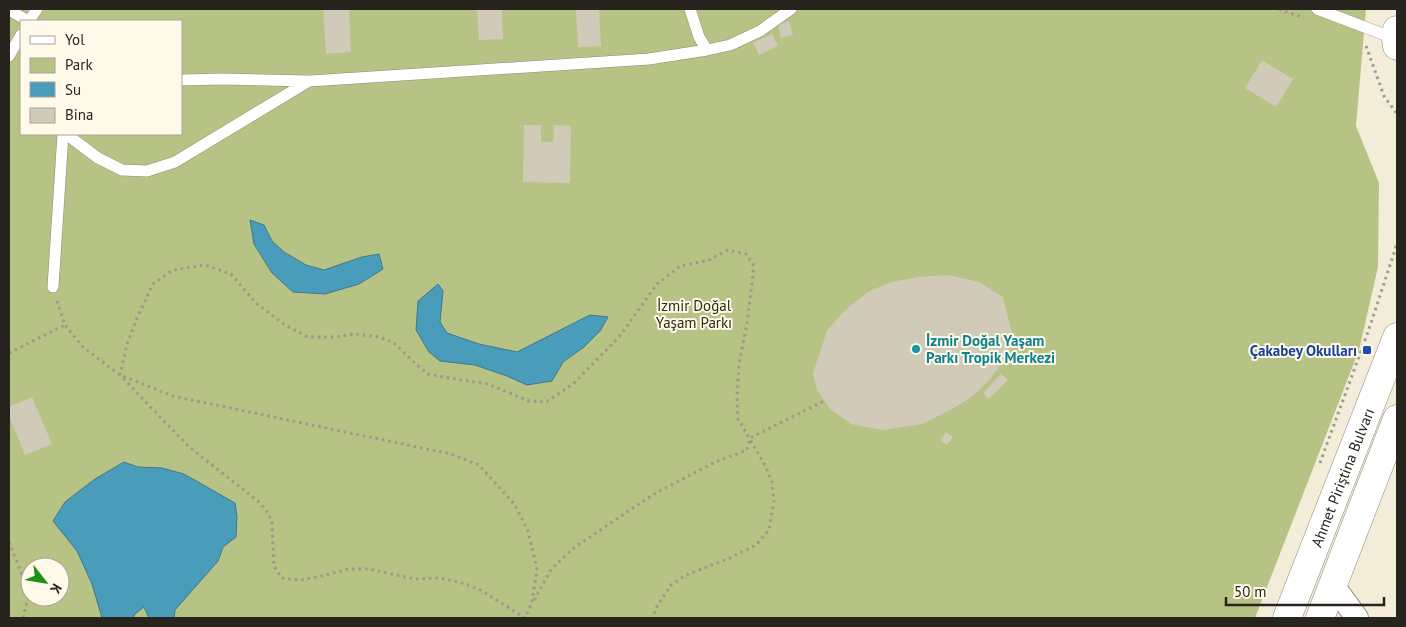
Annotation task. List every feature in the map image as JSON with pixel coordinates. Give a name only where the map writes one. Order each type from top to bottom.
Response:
[{"type":"main road","name":"Ahmet Piriştina Bulvarı","points":[[1287,618],[1397,337]]},
{"type":"main road","name":"Ahmet Piriştina Bulvarı","points":[[1320,618],[1397,419]]},
{"type":"street","points":[[1333,586],[1357,618]]},
{"type":"lane","points":[[29,20],[37,9]]},
{"type":"lane","points":[[690,9],[699,37],[707,50]]},
{"type":"lane","points":[[182,80],[310,81],[649,59],[730,45],[760,31],[791,9]]},
{"type":"lane","points":[[1317,9],[1397,38]]},
{"type":"lane","points":[[9,10],[26,20]]},
{"type":"lane","points":[[9,56],[20,37]]},
{"type":"lane","points":[[65,135],[98,158],[122,170],[147,171],[175,162],[310,81]]},
{"type":"lane","points":[[53,287],[64,135]]},
{"type":"path","points":[[1279,9],[1312,21]]},
{"type":"path","points":[[1364,44],[1384,96],[1397,114]]},
{"type":"path","points":[[1320,463],[1368,332],[1397,244]]},
{"type":"path","points":[[120,375],[126,344],[153,284],[173,270],[206,265],[231,274],[256,303],[285,325],[308,337],[336,337],[354,334],[380,337],[394,343],[428,374],[488,384],[529,401],[546,402],[573,384],[619,338],[657,284],[680,266],[709,260],[728,250],[746,254],[754,266],[747,324],[739,364],[738,419],[766,467],[772,482],[774,502],[769,530],[756,545],[686,576],[671,585],[656,608],[653,618]]},
{"type":"path","points":[[53,287],[65,325],[83,347],[120,375],[188,446],[259,502],[269,514],[272,524],[274,566],[282,578],[300,580],[348,569],[369,569],[415,579],[440,578],[466,584],[525,618],[552,568],[575,547],[654,494],[715,462],[747,450],[750,438],[824,401]]},
{"type":"path","points":[[9,353],[65,325]]},
{"type":"path","points":[[120,375],[173,396],[451,454],[479,466],[515,505],[528,530],[537,569],[532,602]]},
{"type":"path","points":[[9,542],[29,592],[23,618]]},
{"type":"green space","name":"İzmir Doğal Yaşam Parkı","points":[[9,9],[1366,9],[1356,126],[1379,183],[1378,267],[1359,350],[1255,618],[9,618]]},
{"type":"water","points":[[250,220],[264,225],[272,241],[284,252],[306,265],[324,270],[362,257],[379,254],[383,269],[359,284],[325,294],[293,292],[272,273],[254,244]]},
{"type":"water","points":[[438,284],[443,291],[440,322],[447,333],[479,344],[517,352],[590,315],[608,317],[600,331],[584,347],[563,362],[552,381],[527,385],[475,365],[440,361],[429,352],[416,330],[418,301]]},
{"type":"water","points":[[124,462],[138,467],[162,468],[184,474],[235,503],[237,516],[236,537],[223,547],[218,561],[175,610],[174,618],[149,618],[144,607],[133,618],[102,618],[92,584],[77,551],[53,521],[65,502],[95,479]]},
{"type":"building","points":[[323,9],[349,9],[351,52],[326,54]]},
{"type":"building","points":[[477,9],[502,9],[503,39],[479,40]]},
{"type":"building","points":[[576,9],[599,9],[601,46],[578,47]]},
{"type":"building","points":[[789,21],[793,35],[781,38],[778,25]]},
{"type":"building","points":[[772,34],[778,46],[759,55],[753,43]]},
{"type":"building","points":[[1262,60],[1293,79],[1276,107],[1245,88]]},
{"type":"building","points":[[524,125],[541,125],[541,142],[553,142],[554,125],[571,126],[570,183],[523,182]]},
{"type":"building","name":"İzmir Doğal Yaşam Parkı Tropik Merkezi","points":[[948,275],[979,282],[1003,297],[1014,342],[1003,362],[989,380],[973,396],[923,424],[882,430],[851,424],[830,409],[817,390],[813,373],[827,331],[844,311],[868,292],[891,282],[919,277]]},
{"type":"building","points":[[1001,374],[1008,380],[989,399],[983,393]]},
{"type":"building","points":[[32,397],[52,444],[25,455],[9,416],[9,407]]},
{"type":"building","points":[[946,432],[953,437],[947,445],[940,440]]},
{"type":"place","name":"İzmir Doğal Yaşam Parkı Tropik Merkezi","points":[[916,349]]},
{"type":"place","name":"Çakabey Okulları","points":[[1367,350]]}]
